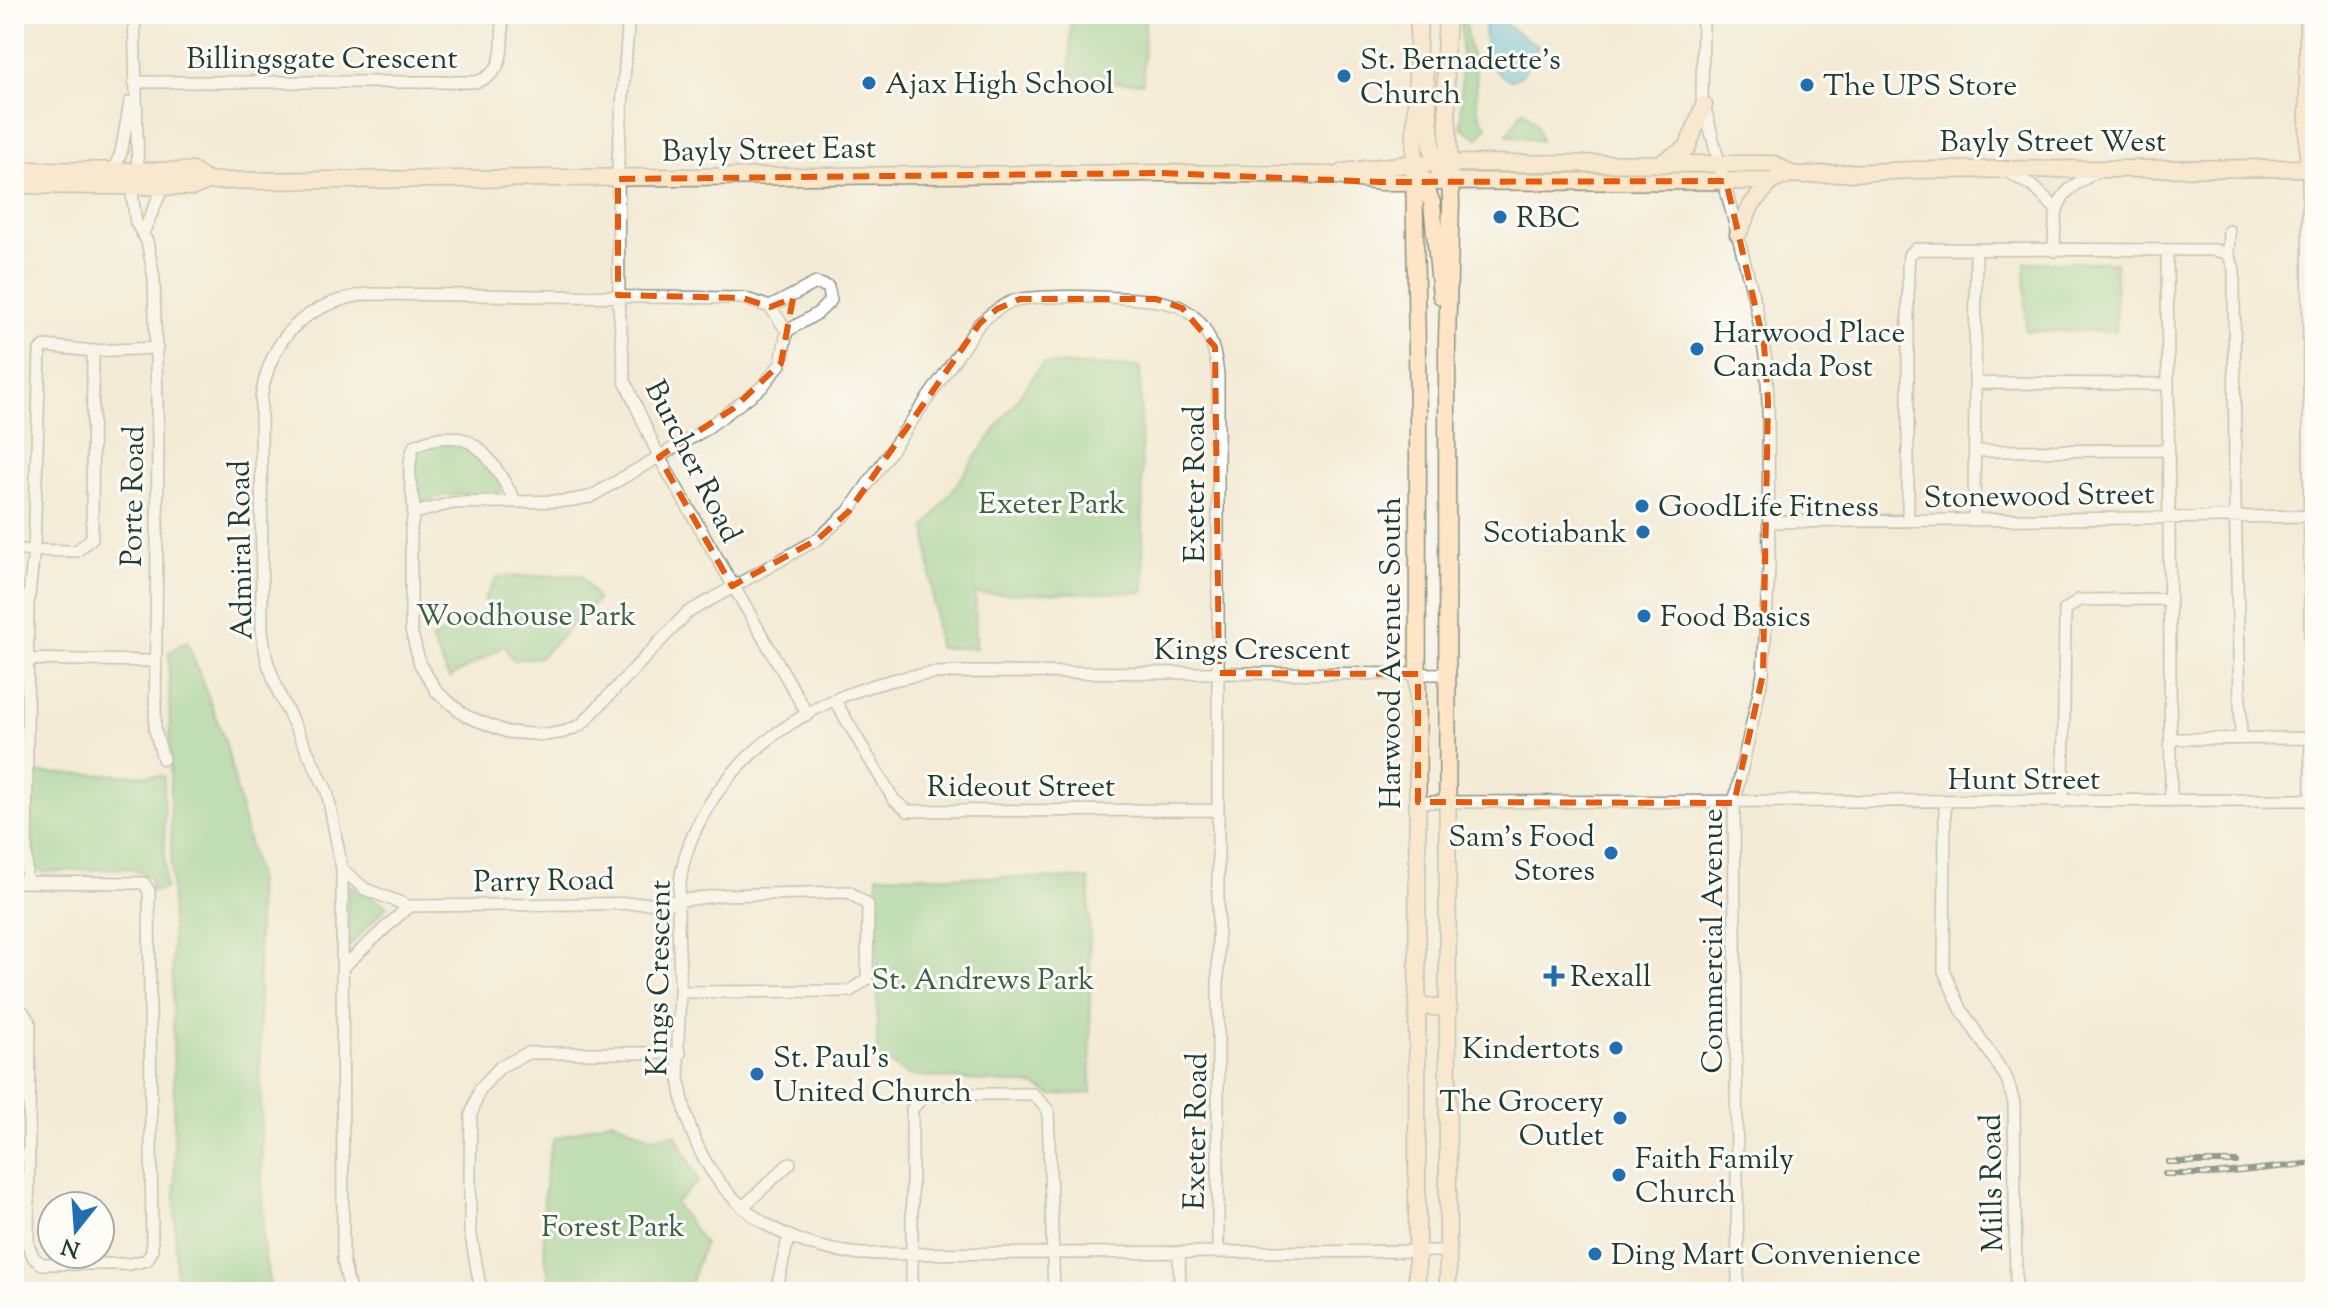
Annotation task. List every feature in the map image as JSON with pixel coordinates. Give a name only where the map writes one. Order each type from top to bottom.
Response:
[{"type":"main road","name":"Harwood Avenue South","points":[[1417,1292],[1420,181],[1414,163],[1420,56],[1419,14]]},
{"type":"main road","points":[[1442,164],[1447,14]]},
{"type":"main road","points":[[2308,14],[2312,168]]},
{"type":"main road","points":[[1420,56],[1427,78],[1442,164],[1451,181]]},
{"type":"main road","points":[[1657,165],[1687,148],[1704,105]]},
{"type":"main road","name":"Bayly Street East","points":[[14,185],[44,178],[113,171],[163,187],[193,187],[208,181],[1330,175],[1414,163],[1442,164]]},
{"type":"main road","name":"Bayly Street West","points":[[1442,164],[1657,165],[1772,181],[1791,174],[2312,168]]},
{"type":"main road","name":"Bayly Street West","points":[[1451,181],[1724,174],[1774,164],[1791,174]]},
{"type":"main road","name":"Bayly Street East","points":[[14,170],[44,178],[134,179],[192,171],[208,181]]},
{"type":"main road","name":"Bayly Street East","points":[[1330,175],[1380,182],[1451,181]]},
{"type":"main road","points":[[1420,181],[1432,203],[1447,341]]},
{"type":"main road","name":"Harwood Avenue South","points":[[1448,1292],[1447,341],[1451,181]]},
{"type":"main road","points":[[1738,234],[1752,204],[1772,181]]},
{"type":"main road","points":[[1418,415],[1449,421]]},
{"type":"main road","points":[[1417,1006],[1449,1008]]},
{"type":"street","points":[[113,171],[121,153],[134,82],[134,14]]},
{"type":"street","name":"Billingsgate Crescent","points":[[134,82],[475,82],[495,73],[501,62],[502,14]]},
{"type":"street","name":"Burcher Road","points":[[629,14],[618,179],[618,295],[625,381],[659,457],[808,715]]},
{"type":"street","name":"Commercial Avenue","points":[[1703,14],[1704,105],[1724,174],[1766,361],[1769,522],[1763,674],[1734,803],[1738,1292]]},
{"type":"street","name":"Porte Road","points":[[134,82],[136,223],[143,233],[154,278],[157,348],[155,730],[163,759]]},
{"type":"street","points":[[2312,168],[2310,516],[2313,800]]},
{"type":"street","points":[[2004,170],[2035,188],[2055,208]]},
{"type":"street","points":[[2054,251],[2055,208],[2072,184],[2101,170]]},
{"type":"street","points":[[143,233],[163,187]]},
{"type":"street","points":[[2229,231],[2228,254],[2234,269],[2235,517],[2241,738]]},
{"type":"street","points":[[1908,521],[1908,269],[1909,255],[1916,249],[2215,250],[2228,254]]},
{"type":"street","points":[[1974,520],[1976,251]]},
{"type":"street","points":[[2167,251],[2171,801]]},
{"type":"street","points":[[415,513],[452,503],[567,501],[590,497],[703,431],[762,387],[781,363],[787,331],[770,307],[816,283],[828,287],[831,300],[818,313],[787,331]]},
{"type":"street","name":"Admiral Road","points":[[350,1292],[343,1260],[342,869],[327,791],[280,696],[267,661],[262,631],[261,398],[266,365],[287,334],[309,313],[336,299],[367,294],[740,297],[770,307]]},
{"type":"street","name":"Exeter Road","points":[[516,502],[485,450],[469,439],[429,439],[414,446],[407,465],[415,513],[411,528],[411,630],[420,664],[437,692],[451,705],[466,716],[507,732],[545,735],[581,725],[687,613],[818,539],[849,511],[980,323],[997,309],[1020,299],[1156,299],[1182,308],[1204,327],[1215,347],[1218,375],[1218,1251]]},
{"type":"street","points":[[14,1008],[24,1013],[30,1023],[28,1245],[34,1258],[42,1264],[130,1264],[147,1260],[152,1251],[149,891],[144,883],[20,882],[28,604],[34,550],[40,350],[52,346],[93,351],[157,348]]},
{"type":"street","points":[[14,550],[77,551],[92,538],[93,351]]},
{"type":"street","points":[[1975,383],[2166,384]]},
{"type":"street","points":[[1975,451],[2168,450]]},
{"type":"street","name":"Stonewood Street","points":[[1769,522],[2310,516]]},
{"type":"street","points":[[2063,802],[2065,610],[2079,600],[2169,599]]},
{"type":"street","points":[[14,604],[28,604]]},
{"type":"street","points":[[14,659],[154,661]]},
{"type":"street","name":"Kings Crescent","points":[[1447,1251],[912,1254],[840,1252],[788,1239],[743,1207],[722,1186],[695,1141],[681,1092],[679,901],[686,857],[704,808],[716,790],[756,747],[835,701],[888,681],[935,672],[1448,674]]},
{"type":"street","name":"Rideout Street","points":[[835,701],[894,800],[908,811],[1218,810]]},
{"type":"street","points":[[2171,739],[2311,738]]},
{"type":"street","name":"Hunt Street","points":[[1448,803],[2313,800]]},
{"type":"street","points":[[1418,802],[1448,803]]},
{"type":"street","name":"Mills Road","points":[[1945,803],[1944,971],[1961,1009],[2007,1079],[2014,1103],[2016,1292]]},
{"type":"street","name":"Parry Road","points":[[342,869],[365,889],[409,906],[679,901],[722,895],[849,892],[868,905],[867,979],[860,987],[850,991],[680,992]]},
{"type":"street","points":[[342,968],[409,906]]},
{"type":"street","points":[[481,1292],[470,1230],[471,1115],[480,1089],[500,1067],[528,1053],[680,1053]]},
{"type":"street","points":[[912,1292],[912,1109],[926,1094],[945,1092],[1033,1094],[1043,1101],[1048,1110],[1054,1292]]},
{"type":"street","points":[[14,1156],[29,1157]]},
{"type":"street","points":[[743,1207],[790,1163]]},
{"type":"street","points":[[776,1292],[788,1239]]},
{"type":"street","points":[[1179,1253],[1180,1292]]},
{"type":"highlighted area","points":[[1162,173],[1380,182],[1726,181],[1764,344],[1768,401],[1763,674],[1734,803],[1418,802],[1418,674],[1219,673],[1215,347],[1182,308],[1156,299],[1020,299],[997,309],[980,323],[849,511],[818,539],[732,586],[659,457],[734,408],[781,363],[793,298],[770,307],[743,298],[618,295],[618,179]]},
{"type":"green space","points":[[1071,14],[1145,14],[1143,83],[1070,81]]},
{"type":"green space","points":[[1461,18],[1466,18],[1475,68],[1478,111],[1487,127],[1478,138],[1461,127]]},
{"type":"green space","points":[[1523,110],[1536,123],[1541,141],[1507,135]]},
{"type":"green space","points":[[2025,262],[2116,262],[2116,331],[2026,331]]},
{"type":"green space","name":"Exeter Park","points":[[1042,364],[1140,367],[1144,592],[975,594],[976,648],[938,648],[926,527]]},
{"type":"green space","points":[[468,443],[496,473],[500,493],[445,495],[424,502],[413,493],[415,453],[425,446]]},
{"type":"green space","name":"Woodhouse Park","points":[[581,575],[598,600],[540,657],[513,660],[505,646],[449,678],[431,639],[488,611],[484,599],[497,577]]},
{"type":"green space","points":[[187,641],[226,744],[257,878],[263,1246],[271,1292],[176,1292],[169,652]]},
{"type":"green space","points":[[31,773],[164,776],[165,889],[149,891],[151,878],[130,868],[43,872],[33,867]]},
{"type":"green space","name":"St. Andrews Park","points":[[877,875],[1089,879],[1091,1093],[1052,1095],[1033,1085],[908,1075],[877,1056]]},
{"type":"green space","points":[[350,885],[387,906],[348,947],[347,889]]},
{"type":"green space","name":"Forest Park","points":[[611,1120],[653,1138],[675,1134],[699,1181],[675,1203],[704,1244],[690,1284],[675,1292],[556,1292],[550,1279],[543,1217],[554,1139]]},
{"type":"water","points":[[1494,17],[1538,46],[1523,74],[1513,80],[1498,73],[1487,52],[1484,27]]},
{"type":"railway","points":[[2168,1162],[2236,1162]]},
{"type":"railway","points":[[2165,1174],[2213,1174],[2315,1163]]},
{"type":"place","name":"St. Bernadette's Church","points":[[1344,76]]},
{"type":"place","name":"Ajax High School","points":[[869,83]]},
{"type":"place","name":"The UPS Store","points":[[1807,85]]},
{"type":"place","name":"RBC","points":[[1500,217]]},
{"type":"place","name":"Harwood Place Canada Post","points":[[1697,349]]},
{"type":"place","name":"GoodLife Fitness","points":[[1642,506]]},
{"type":"place","name":"Scotiabank","points":[[1643,532]]},
{"type":"place","name":"Food Basics","points":[[1644,616]]},
{"type":"place","name":"Sam's Food Stores","points":[[1611,853]]},
{"type":"place","name":"Rexall","points":[[1554,976]]},
{"type":"place","name":"Kindertots","points":[[1616,1048]]},
{"type":"place","name":"St. Paul's United Church","points":[[757,1074]]},
{"type":"place","name":"The Grocery Outlet","points":[[1620,1118]]},
{"type":"place","name":"Faith Family Church","points":[[1619,1175]]},
{"type":"place","name":"Ding Mart Convenience","points":[[1595,1254]]}]
